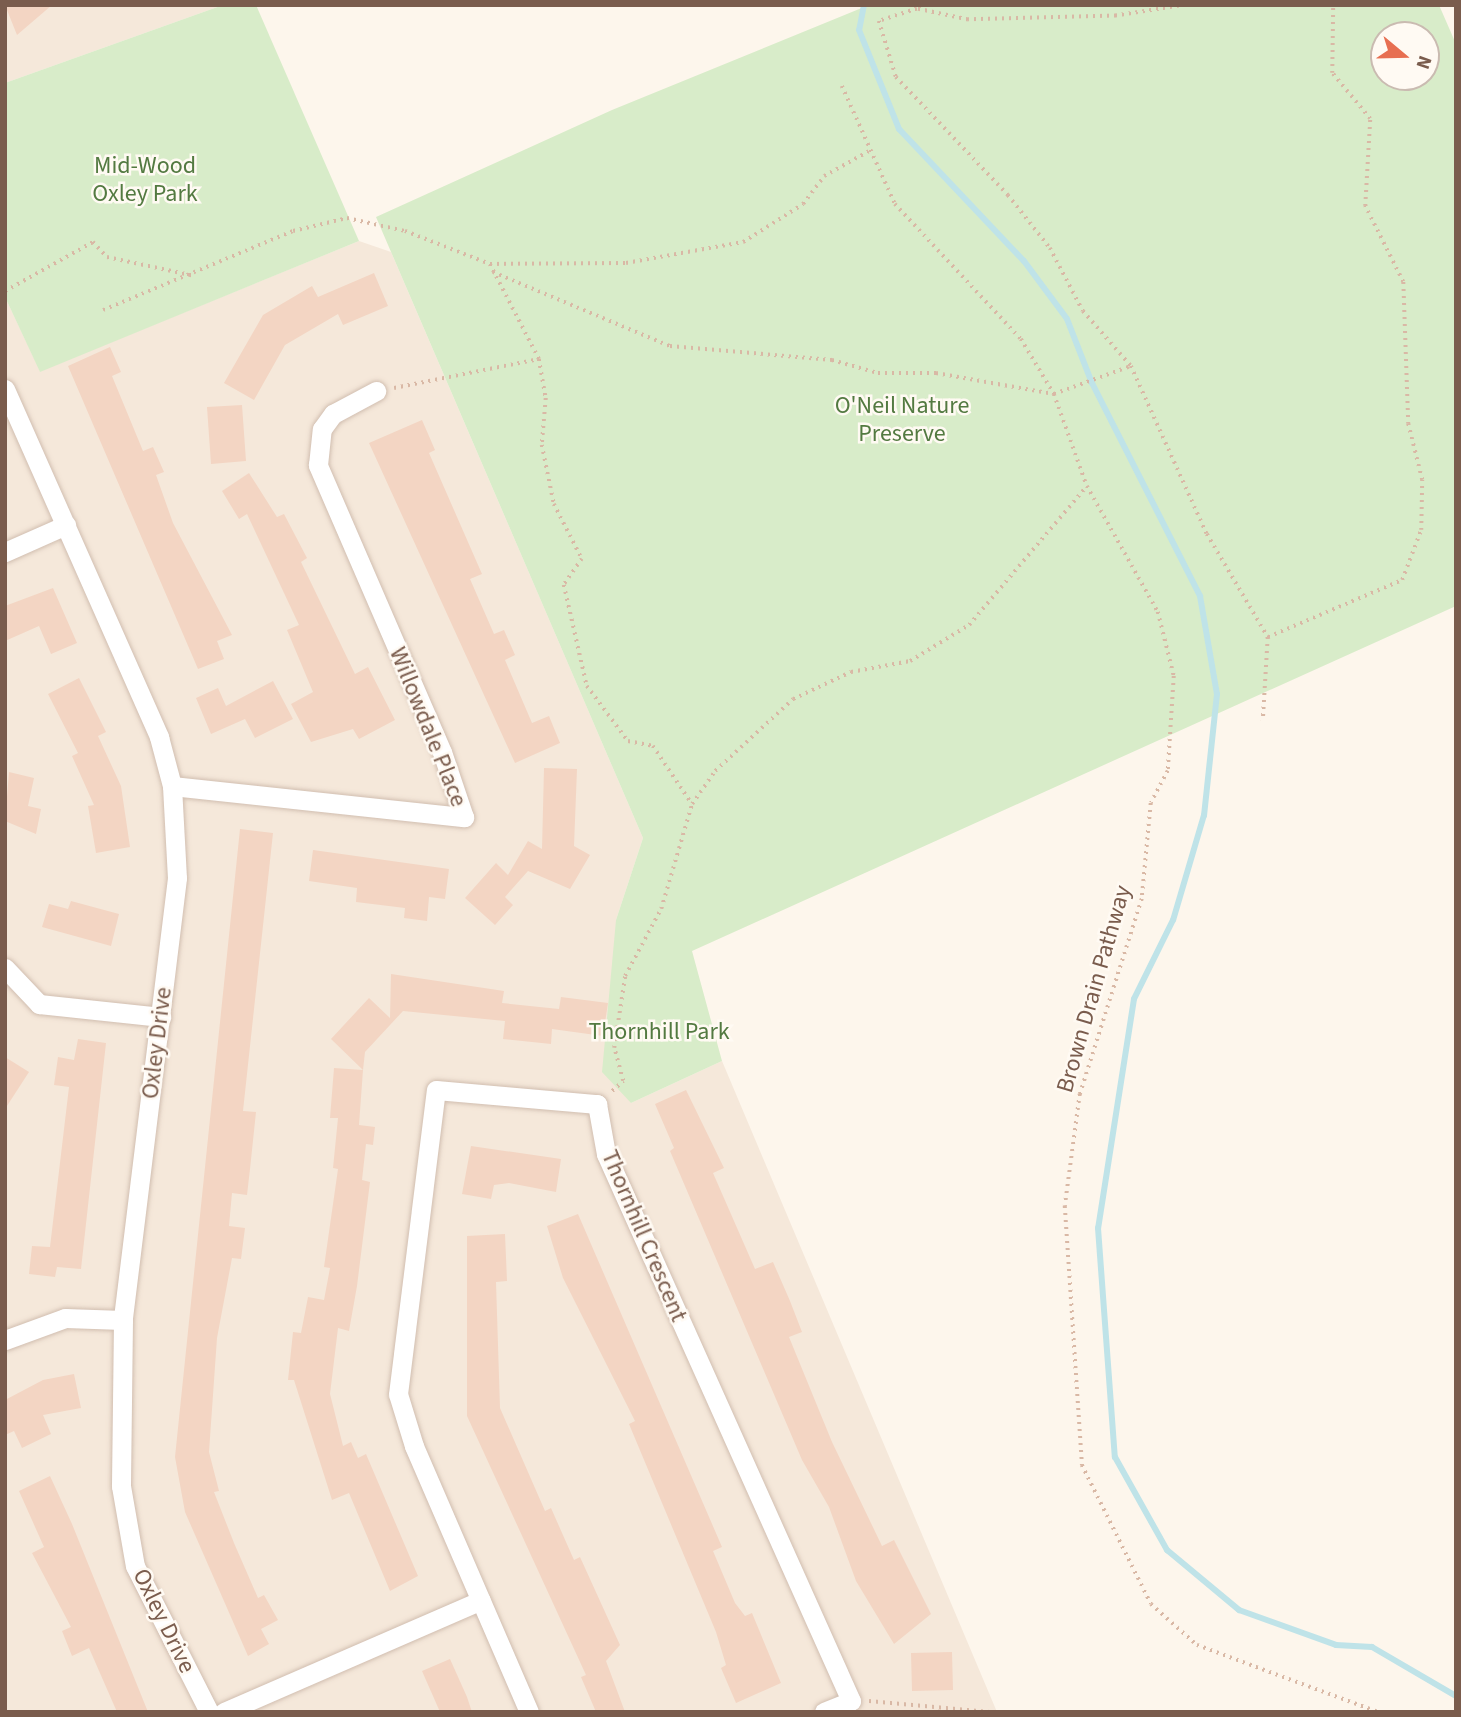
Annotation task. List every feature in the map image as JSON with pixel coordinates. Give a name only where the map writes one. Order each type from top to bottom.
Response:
[{"type":"street","name":"Oxley Drive","points":[[5,389],[159,737],[172,786],[177,878],[123,1320],[121,1486],[135,1566],[209,1712]]},
{"type":"street","name":"Willowdale Place","points":[[172,786],[464,817],[442,752],[318,465],[322,429],[333,414],[376,391]]},
{"type":"street","points":[[5,552],[66,525]]},
{"type":"street","points":[[5,968],[39,1004],[161,1017]]},
{"type":"street","points":[[528,1712],[398,1394],[436,1090],[597,1104]]},
{"type":"street","name":"Thornhill Crescent","points":[[597,1104],[606,1154],[850,1702]]},
{"type":"street","points":[[5,1340],[65,1318],[123,1320]]},
{"type":"street","points":[[224,1712],[481,1600]]},
{"type":"street","points":[[824,1712],[850,1702]]},
{"type":"path","points":[[1186,5],[1116,16],[968,20],[917,9],[879,21],[896,77],[1008,195],[1050,248],[1083,311],[1131,366],[1207,534],[1268,637],[1263,721]]},
{"type":"path","points":[[1268,637],[1402,580],[1421,530],[1422,480],[1408,424],[1403,282],[1365,206],[1370,119],[1332,73],[1333,5]]},
{"type":"path","name":"Brown Drain Pathway","points":[[842,86],[895,204],[1021,339],[1054,394],[1087,486],[1158,612],[1174,676],[1168,771],[1151,803],[1142,899],[1080,1094],[1065,1206],[1082,1465],[1151,1604],[1197,1645],[1378,1712]]},
{"type":"path","points":[[103,310],[195,276],[293,232],[347,218],[366,218],[490,264],[625,263],[743,242],[803,204],[824,176],[869,151]]},
{"type":"path","points":[[5,291],[93,242],[107,257],[195,276]]},
{"type":"path","points":[[490,264],[539,359],[546,398],[542,445],[554,504],[582,559],[564,585],[587,687],[628,741],[653,746],[692,804]]},
{"type":"path","points":[[494,272],[670,346],[832,360],[878,373],[936,373],[1054,394],[1131,366]]},
{"type":"path","points":[[376,391],[539,359]]},
{"type":"path","points":[[597,1104],[623,1082],[614,1048],[625,976],[661,909],[692,804],[749,733],[793,699],[851,672],[910,660],[969,625],[1087,486]]},
{"type":"path","points":[[850,1702],[990,1712]]},
{"type":"shaded area","points":[[5,5],[223,5],[5,83]]},
{"type":"shaded area","points":[[359,241],[391,252],[643,838],[616,920],[631,1103],[722,1061],[997,1712],[5,1712],[5,297],[40,371]]},
{"type":"green space","name":"Mid-Wood Oxley Park","points":[[223,5],[256,5],[359,241],[40,372],[5,297],[5,83]]},
{"type":"green space","name":"O'Neil Nature Preserve","points":[[869,5],[1439,5],[1456,44],[1456,606],[692,951],[722,1061],[631,1103],[602,1072],[616,920],[643,838],[376,217],[612,110]]},
{"type":"building","points":[[5,5],[52,5],[17,35]]},
{"type":"building","points":[[374,273],[388,306],[343,325],[338,314],[285,345],[254,400],[224,383],[263,315],[312,286],[318,297]]},
{"type":"building","points":[[110,347],[121,372],[112,376],[143,451],[153,447],[164,472],[156,475],[173,523],[232,635],[217,641],[224,659],[198,669],[68,366]]},
{"type":"building","points":[[242,405],[246,461],[211,464],[207,407]]},
{"type":"building","points":[[422,420],[435,450],[429,453],[482,574],[470,579],[494,634],[504,630],[515,655],[505,660],[532,723],[549,716],[560,743],[515,763],[369,443]]},
{"type":"building","points":[[249,473],[277,517],[284,514],[307,558],[301,562],[355,674],[368,667],[395,720],[359,739],[353,729],[311,742],[291,704],[313,692],[287,630],[299,625],[247,514],[239,519],[222,491]]},
{"type":"building","points":[[53,588],[77,643],[51,654],[39,626],[5,641],[5,606]]},
{"type":"building","points":[[79,678],[106,732],[98,736],[121,786],[130,847],[96,853],[88,806],[94,805],[72,756],[78,753],[48,694]]},
{"type":"building","points":[[273,681],[293,719],[255,738],[245,719],[211,734],[196,698],[218,688],[226,706]]},
{"type":"building","points":[[544,768],[577,769],[574,846],[590,855],[570,889],[528,871],[505,897],[513,905],[495,925],[465,898],[496,863],[508,875],[528,841],[542,849]]},
{"type":"building","points":[[9,772],[34,778],[28,806],[41,809],[36,834],[5,821]]},
{"type":"building","points":[[240,829],[273,833],[243,1111],[256,1112],[250,1169],[247,1195],[232,1193],[229,1226],[245,1228],[241,1259],[232,1258],[217,1338],[209,1452],[219,1491],[214,1492],[234,1543],[258,1598],[264,1595],[278,1620],[261,1629],[269,1644],[248,1656],[185,1512],[175,1457]]},
{"type":"building","points":[[313,850],[449,869],[445,899],[429,897],[427,921],[404,918],[405,908],[356,902],[357,888],[309,881]]},
{"type":"building","points":[[71,901],[119,914],[111,946],[42,927],[49,904],[68,909]]},
{"type":"building","points":[[391,974],[504,991],[502,1003],[559,1009],[561,997],[608,1003],[603,1036],[552,1029],[551,1044],[503,1039],[505,1021],[403,1011],[365,1052],[363,1070],[331,1039],[369,998],[390,1018]]},
{"type":"building","points":[[78,1039],[106,1043],[81,1269],[57,1267],[55,1277],[29,1274],[32,1246],[50,1247],[69,1087],[54,1085],[58,1057],[74,1060]]},
{"type":"building","points":[[5,1057],[29,1072],[5,1109]]},
{"type":"building","points":[[334,1068],[363,1070],[359,1125],[375,1127],[373,1145],[366,1144],[362,1180],[370,1182],[357,1286],[349,1331],[338,1328],[330,1394],[343,1446],[351,1442],[358,1458],[366,1454],[418,1576],[390,1591],[349,1493],[332,1500],[294,1380],[288,1380],[293,1332],[301,1333],[308,1297],[324,1300],[330,1268],[324,1267],[338,1169],[333,1168],[338,1118],[330,1118]]},
{"type":"building","points":[[686,1090],[724,1168],[713,1173],[755,1269],[773,1262],[790,1301],[802,1332],[789,1337],[832,1442],[882,1546],[894,1540],[931,1614],[894,1644],[856,1581],[829,1507],[802,1460],[670,1151],[674,1148],[655,1104]]},
{"type":"building","points":[[471,1146],[561,1159],[556,1192],[509,1183],[494,1185],[491,1199],[462,1194]]},
{"type":"building","points":[[578,1214],[722,1547],[713,1551],[735,1603],[745,1616],[752,1613],[781,1683],[736,1703],[721,1668],[726,1665],[716,1632],[629,1424],[635,1421],[563,1278],[547,1226]]},
{"type":"building","points":[[505,1234],[507,1281],[496,1282],[500,1408],[545,1511],[551,1508],[574,1560],[580,1557],[620,1645],[606,1661],[625,1712],[596,1712],[581,1677],[586,1675],[467,1416],[467,1236]]},
{"type":"building","points":[[74,1374],[81,1408],[43,1415],[51,1434],[22,1448],[14,1431],[5,1435],[5,1400],[43,1380]]},
{"type":"building","points":[[50,1476],[148,1712],[117,1712],[89,1648],[72,1656],[62,1631],[71,1627],[32,1553],[44,1547],[19,1491]]},
{"type":"building","points":[[952,1652],[953,1690],[912,1691],[911,1653]]},
{"type":"building","points":[[450,1659],[472,1712],[440,1712],[422,1671]]},
{"type":"waterway","points":[[864,5],[859,30],[899,129],[1024,261],[1067,319],[1092,383],[1200,596],[1217,694],[1204,815],[1173,920],[1134,999],[1098,1228],[1115,1457],[1167,1550],[1239,1610],[1336,1645],[1372,1647],[1456,1696]]},
{"type":"park label","name":"Thornhill Park","points":[[659,1032]]}]
